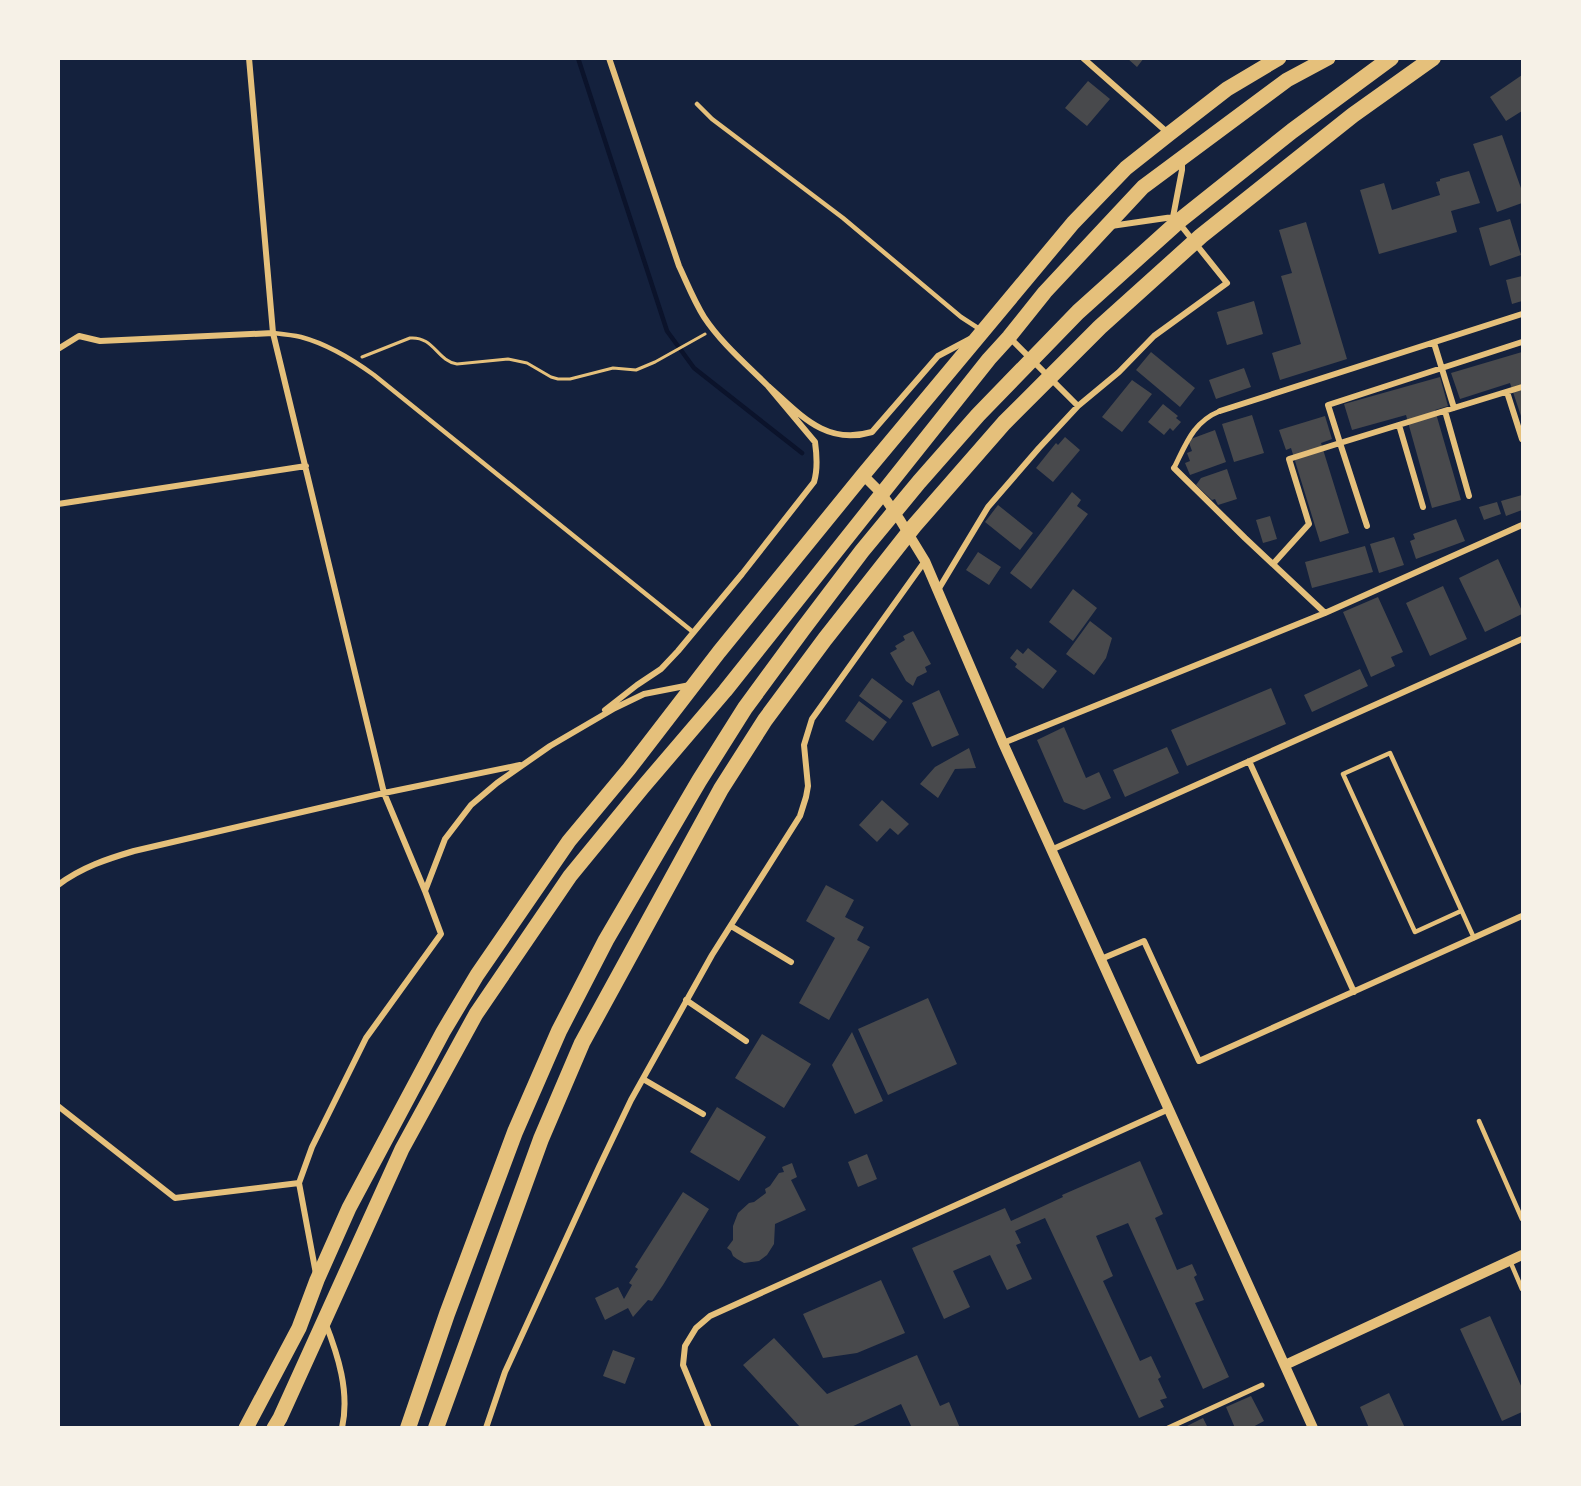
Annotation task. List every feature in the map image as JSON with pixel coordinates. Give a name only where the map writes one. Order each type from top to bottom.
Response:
[{"type":"highway","points":[[408,1428],[447,1314],[515,1132],[559,1031],[606,940],[699,781],[745,708],[855,560],[919,482],[978,416],[1078,312],[1179,221],[1391,58]]},
{"type":"highway","points":[[436,1428],[541,1139],[582,1043],[721,789],[765,720],[914,526],[1004,423],[1100,327],[1201,236],[1353,115],[1433,58]]},
{"type":"main road","points":[[246,1428],[298,1328],[349,1208],[443,1032],[513,920],[569,842],[863,475],[1072,223],[1126,168],[1227,89],[1279,58]]},
{"type":"main road","points":[[274,1428],[402,1149],[476,1014],[570,876],[725,691],[989,359],[1046,292],[1143,187],[1287,81],[1328,58]]},
{"type":"street","points":[[249,58],[273,333],[384,793],[441,934],[366,1038],[312,1147],[299,1183],[317,1280]]},
{"type":"street","points":[[585,725],[661,669],[742,574],[814,482],[816,474],[815,442],[768,387],[713,329],[694,298],[679,266],[609,58]]},
{"type":"street","points":[[1083,58],[1169,134]]},
{"type":"street","points":[[1173,217],[1182,170],[1182,157]]},
{"type":"street","points":[[1106,227],[1173,217]]},
{"type":"street","points":[[938,590],[988,507],[1078,406],[1119,372],[1154,336],[1227,283],[1173,217]]},
{"type":"street","points":[[1325,613],[1174,468],[1184,446],[1199,424],[1208,416],[1220,411],[1522,314]]},
{"type":"street","points":[[768,387],[810,423],[823,431],[862,435],[872,432],[938,356],[984,331]]},
{"type":"street","points":[[58,349],[79,336],[100,341],[273,333]]},
{"type":"street","points":[[1010,337],[1078,406]]},
{"type":"street","points":[[1367,526],[1328,405],[1522,342]]},
{"type":"street","points":[[1434,343],[1454,408]]},
{"type":"street","points":[[1273,564],[1309,524],[1289,459],[1522,387]]},
{"type":"street","points":[[1507,392],[1522,440]]},
{"type":"street","points":[[1445,411],[1469,496]]},
{"type":"street","points":[[1399,425],[1423,507]]},
{"type":"street","points":[[58,504],[306,466]]},
{"type":"street","points":[[863,475],[882,494],[925,561],[1003,743],[1313,1428]]},
{"type":"street","points":[[1003,743],[1325,613],[1522,525]]},
{"type":"street","points":[[486,1428],[514,1351],[598,1167],[643,1078],[686,1000],[800,816],[808,786],[804,745],[812,719],[925,561]]},
{"type":"street","points":[[1051,850],[1522,639]]},
{"type":"street","points":[[425,891],[445,839],[471,805],[523,764],[585,725],[644,694],[694,685]]},
{"type":"street","points":[[1249,761],[1354,992]]},
{"type":"street","points":[[58,885],[102,860],[124,854],[384,793],[523,764]]},
{"type":"street","points":[[1101,959],[1144,941],[1199,1061],[1522,916]]},
{"type":"street","points":[[731,926],[791,962]]},
{"type":"street","points":[[686,1000],[746,1041]]},
{"type":"street","points":[[643,1078],[703,1114]]},
{"type":"street","points":[[58,1106],[175,1198],[299,1183]]},
{"type":"street","points":[[709,1428],[683,1365],[685,1346],[696,1328],[710,1316],[1169,1109]]},
{"type":"street","points":[[1285,1365],[1522,1255]]},
{"type":"street","points":[[324,1319],[342,1374],[345,1415],[342,1428]]},
{"type":"street","points":[[1168,1428],[1262,1385]]},
{"type":"lane","points":[[697,104],[712,119],[843,218],[961,317],[984,331]]},
{"type":"lane","points":[[273,333],[299,336],[357,362],[693,632]]},
{"type":"lane","points":[[1461,911],[1415,932],[1343,774],[1390,753],[1474,938]]},
{"type":"lane","points":[[1479,1121],[1522,1219]]},
{"type":"lane","points":[[1510,1261],[1522,1289]]},
{"type":"path","points":[[357,362],[363,356],[375,351],[418,337],[427,341],[449,363],[508,359],[527,363],[551,377],[570,378],[612,368],[636,370],[655,362],[713,329]]},
{"type":"building","points":[[1127,58],[1144,58],[1137,67]]},
{"type":"building","points":[[1522,75],[1522,111],[1506,121],[1490,97]]},
{"type":"building","points":[[1088,81],[1110,99],[1087,126],[1065,108]]},
{"type":"building","points":[[1502,135],[1522,191],[1522,203],[1497,212],[1473,144]]},
{"type":"building","points":[[1469,171],[1480,203],[1451,211],[1457,232],[1379,254],[1360,190],[1384,183],[1392,210],[1440,195],[1436,182]]},
{"type":"building","points":[[1510,219],[1521,255],[1490,266],[1479,228]]},
{"type":"building","points":[[1306,222],[1347,359],[1280,380],[1272,353],[1301,344],[1281,276],[1292,273],[1279,230]]},
{"type":"building","points":[[1522,276],[1522,301],[1512,304],[1506,280]]},
{"type":"building","points":[[1254,301],[1263,334],[1227,345],[1217,312]]},
{"type":"building","points":[[1151,352],[1195,388],[1180,407],[1136,370]]},
{"type":"building","points":[[1522,352],[1522,419],[1510,383],[1460,399],[1451,373]]},
{"type":"building","points":[[1244,368],[1251,387],[1216,399],[1209,380]]},
{"type":"building","points":[[1440,377],[1448,406],[1435,410],[1461,500],[1432,508],[1406,415],[1352,430],[1344,404]]},
{"type":"building","points":[[1132,380],[1152,394],[1122,432],[1102,417]]},
{"type":"building","points":[[1163,404],[1178,416],[1176,418],[1181,422],[1173,431],[1170,428],[1164,435],[1148,422]]},
{"type":"building","points":[[1252,415],[1264,453],[1234,462],[1222,424]]},
{"type":"building","points":[[1325,416],[1332,439],[1321,443],[1349,533],[1320,542],[1291,448],[1286,450],[1279,430]]},
{"type":"building","points":[[1215,430],[1226,462],[1190,475],[1185,463],[1190,461],[1187,453],[1192,451],[1188,440]]},
{"type":"building","points":[[1065,437],[1080,450],[1053,482],[1036,468],[1056,443],[1058,445]]},
{"type":"building","points":[[1227,469],[1237,499],[1218,505],[1215,499],[1212,500],[1196,485],[1201,478]]},
{"type":"building","points":[[1072,492],[1081,500],[1077,506],[1088,514],[1031,589],[1010,573]]},
{"type":"building","points":[[1522,495],[1522,510],[1506,516],[1501,501]]},
{"type":"building","points":[[1497,502],[1501,514],[1484,520],[1479,507]]},
{"type":"building","points":[[998,505],[1033,533],[1020,550],[985,522]]},
{"type":"building","points":[[1270,516],[1277,539],[1263,543],[1256,520]]},
{"type":"building","points":[[1456,519],[1465,541],[1416,559],[1410,541],[1415,539],[1413,534]]},
{"type":"building","points":[[1394,537],[1404,565],[1379,573],[1370,544]]},
{"type":"building","points":[[1365,546],[1373,572],[1312,588],[1305,562]]},
{"type":"building","points":[[978,552],[1001,567],[989,585],[966,570]]},
{"type":"building","points":[[1498,559],[1522,614],[1485,632],[1459,578]]},
{"type":"building","points":[[1443,586],[1467,639],[1430,656],[1406,603]]},
{"type":"building","points":[[1073,589],[1097,608],[1073,641],[1049,622]]},
{"type":"building","points":[[1378,597],[1403,652],[1391,657],[1395,666],[1371,677],[1343,612]]},
{"type":"building","points":[[1090,621],[1112,638],[1106,658],[1094,675],[1066,654]]},
{"type":"building","points":[[913,631],[931,664],[925,667],[927,672],[917,677],[913,686],[906,681],[890,653],[897,649],[895,646],[905,640],[903,636]]},
{"type":"building","points":[[1028,648],[1057,671],[1043,689],[1015,667],[1017,664],[1010,658],[1017,649],[1023,654]]},
{"type":"building","points":[[1360,669],[1368,686],[1312,712],[1304,695]]},
{"type":"building","points":[[872,678],[903,701],[890,719],[859,696]]},
{"type":"building","points":[[1271,688],[1286,724],[1187,766],[1171,730]]},
{"type":"building","points":[[939,690],[959,735],[932,747],[912,703]]},
{"type":"building","points":[[859,701],[887,722],[873,741],[845,721]]},
{"type":"building","points":[[1064,727],[1086,778],[1099,772],[1111,798],[1084,810],[1064,802],[1037,740]]},
{"type":"building","points":[[1167,747],[1179,773],[1125,797],[1113,770]]},
{"type":"building","points":[[969,748],[976,768],[955,769],[938,798],[920,784],[935,767]]},
{"type":"building","points":[[882,800],[909,824],[898,835],[890,828],[877,842],[859,825]]},
{"type":"building","points":[[826,885],[854,900],[845,917],[864,927],[857,940],[870,947],[829,1020],[799,1003],[835,938],[806,921]]},
{"type":"building","points":[[928,998],[957,1064],[888,1095],[858,1029]]},
{"type":"building","points":[[852,1032],[883,1101],[855,1114],[832,1065]]},
{"type":"building","points":[[762,1034],[811,1064],[784,1108],[735,1078]]},
{"type":"building","points":[[717,1107],[766,1137],[739,1181],[690,1152]]},
{"type":"building","points":[[867,1154],[877,1179],[858,1187],[848,1162]]},
{"type":"building","points":[[1140,1161],[1163,1214],[1155,1218],[1177,1270],[1192,1264],[1197,1275],[1194,1277],[1204,1300],[1195,1303],[1229,1377],[1203,1389],[1128,1223],[1096,1236],[1113,1276],[1103,1281],[1140,1361],[1151,1356],[1161,1377],[1158,1379],[1167,1398],[1160,1400],[1164,1407],[1139,1418],[1045,1218],[1015,1231],[1021,1243],[1016,1245],[1032,1279],[1007,1290],[990,1255],[953,1271],[970,1307],[944,1319],[912,1248],[1005,1208],[1011,1221],[1063,1197],[1062,1195]]},
{"type":"building","points":[[792,1163],[797,1177],[791,1180],[806,1210],[775,1224],[774,1244],[767,1255],[759,1261],[744,1263],[733,1256],[727,1248],[733,1240],[733,1226],[738,1213],[766,1193],[765,1189],[779,1173],[784,1172],[782,1167]]},
{"type":"building","points":[[683,1192],[709,1209],[663,1285],[652,1301],[648,1300],[633,1317],[628,1308],[605,1320],[595,1298],[618,1287],[624,1299],[632,1285],[629,1283],[638,1269],[635,1267]]},
{"type":"building","points":[[881,1280],[905,1333],[857,1353],[823,1358],[803,1314]]},
{"type":"building","points":[[1490,1316],[1522,1388],[1522,1412],[1502,1421],[1460,1329]]},
{"type":"building","points":[[774,1338],[827,1394],[917,1355],[940,1406],[949,1402],[960,1428],[912,1428],[901,1404],[849,1428],[801,1428],[743,1365]]},
{"type":"building","points":[[613,1350],[635,1358],[625,1384],[603,1376]]},
{"type":"building","points":[[1389,1393],[1405,1428],[1369,1428],[1360,1407]]},
{"type":"building","points":[[1251,1396],[1264,1421],[1251,1428],[1235,1428],[1226,1407]]},
{"type":"building","points":[[1203,1418],[1208,1428],[1183,1428]]},
{"type":"waterway","points":[[578,58],[667,331],[694,368],[802,453]]}]
